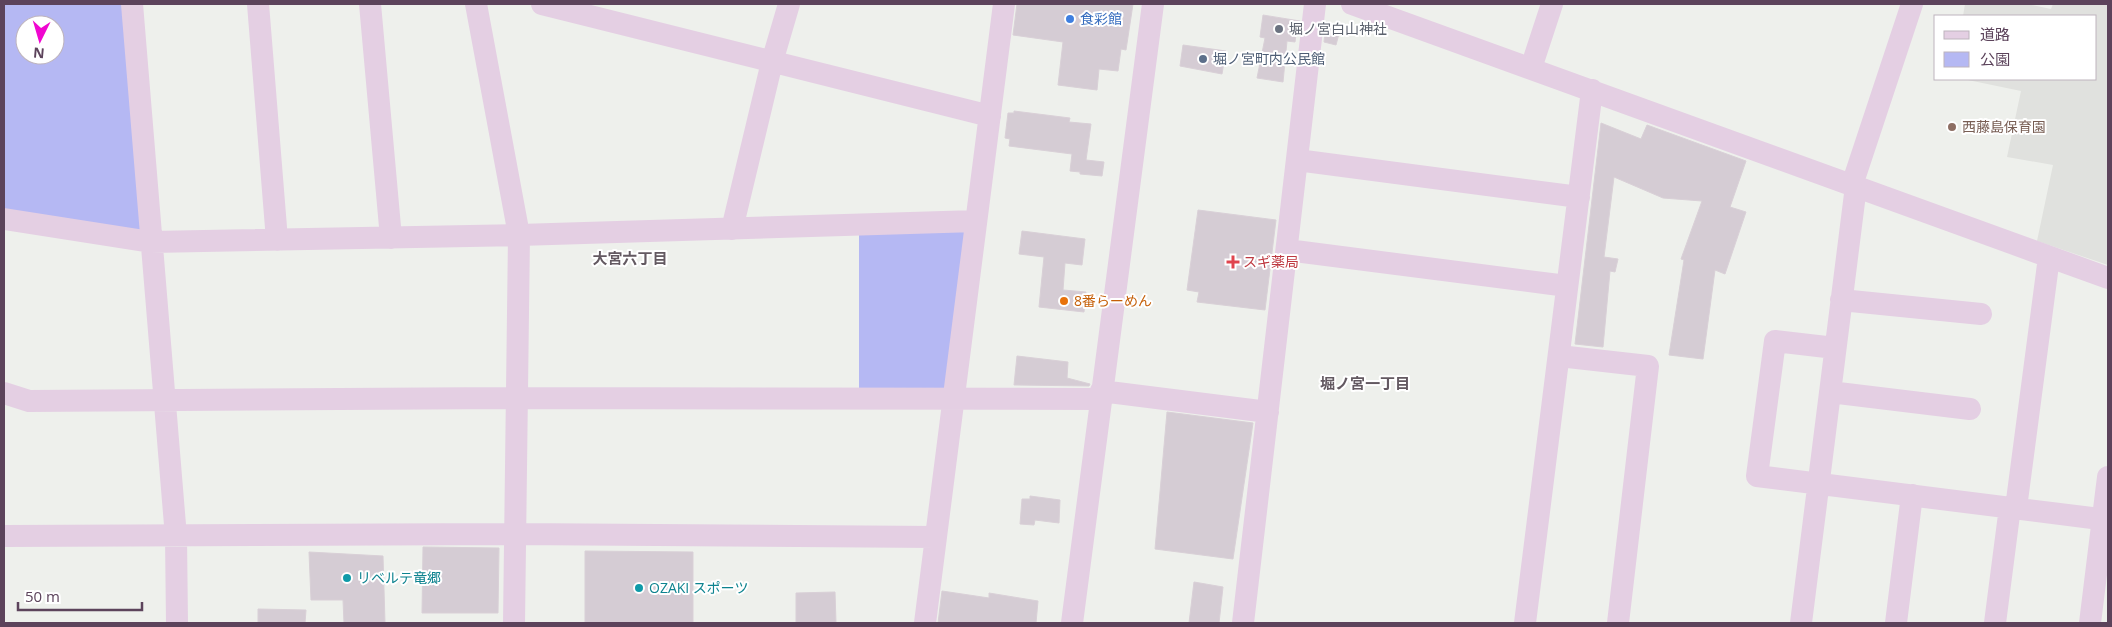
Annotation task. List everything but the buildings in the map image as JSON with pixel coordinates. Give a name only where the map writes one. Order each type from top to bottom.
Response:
[{"type":"street","points":[[132,4],[176,537],[177,623]]},
{"type":"street","points":[[258,4],[277,240]]},
{"type":"street","points":[[370,4],[391,238]]},
{"type":"street","points":[[476,4],[519,235],[514,623]]},
{"type":"street","points":[[732,229],[772,62],[789,4]]},
{"type":"street","points":[[925,623],[1004,4]]},
{"type":"street","points":[[1072,623],[1153,4]]},
{"type":"street","points":[[1244,623],[1315,4]]},
{"type":"street","points":[[1352,4],[2108,278]]},
{"type":"street","points":[[1531,68],[1552,4]]},
{"type":"street","points":[[1801,623],[1854,186],[1912,4]]},
{"type":"street","points":[[552,5],[990,116]]},
{"type":"street","points":[[1525,623],[1592,90]]},
{"type":"street","points":[[1297,160],[1579,197]]},
{"type":"street","points":[[4,220],[152,242],[519,235],[976,221]]},
{"type":"street","points":[[1287,250],[1568,286]]},
{"type":"street","points":[[1995,623],[2049,256]]},
{"type":"street","points":[[1841,300],[1981,314]]},
{"type":"street","points":[[1835,348],[1775,341],[1757,476],[2106,520]]},
{"type":"street","points":[[1559,356],[1648,366],[1618,623]]},
{"type":"street","points":[[1830,392],[1970,409]]},
{"type":"street","points":[[4,393],[29,401],[516,398],[954,399],[1101,395],[1268,412]]},
{"type":"street","points":[[2090,623],[2106,520],[2108,477]]},
{"type":"street","points":[[1896,623],[1912,495]]},
{"type":"street","points":[[4,536],[176,537],[514,534],[936,537]]},
{"type":"shaded area","points":[[1965,4],[2027,4],[2051,9],[2053,4],[2108,4],[2108,265],[2037,241],[2053,165],[2007,157],[2021,91],[1968,80],[2097,80],[2097,15],[1963,15]]},
{"type":"green space","points":[[4,4],[124,4],[142,231],[4,213]]},
{"type":"green space","points":[[976,221],[954,399],[859,399],[859,225]]},
{"type":"place","name":"食彩館","points":[[1070,19]]},
{"type":"place","name":"堀ノ宮白山神社","points":[[1279,29]]},
{"type":"place","name":"堀ノ宮町内公民館","points":[[1203,59]]},
{"type":"place","name":"西藤島保育園","points":[[1952,127]]},
{"type":"place","name":"スギ薬局","points":[[1233,262]]},
{"type":"place","name":"8番らーめん","points":[[1064,301]]},
{"type":"place","name":"リベルテ竜郷","points":[[347,578]]},
{"type":"place","name":"OZAKI スポーツ","points":[[639,588]]},
{"type":"district","name":"大宮六丁目","points":[[630,259]]},
{"type":"district","name":"堀ノ宮一丁目","points":[[1365,384]]}]
